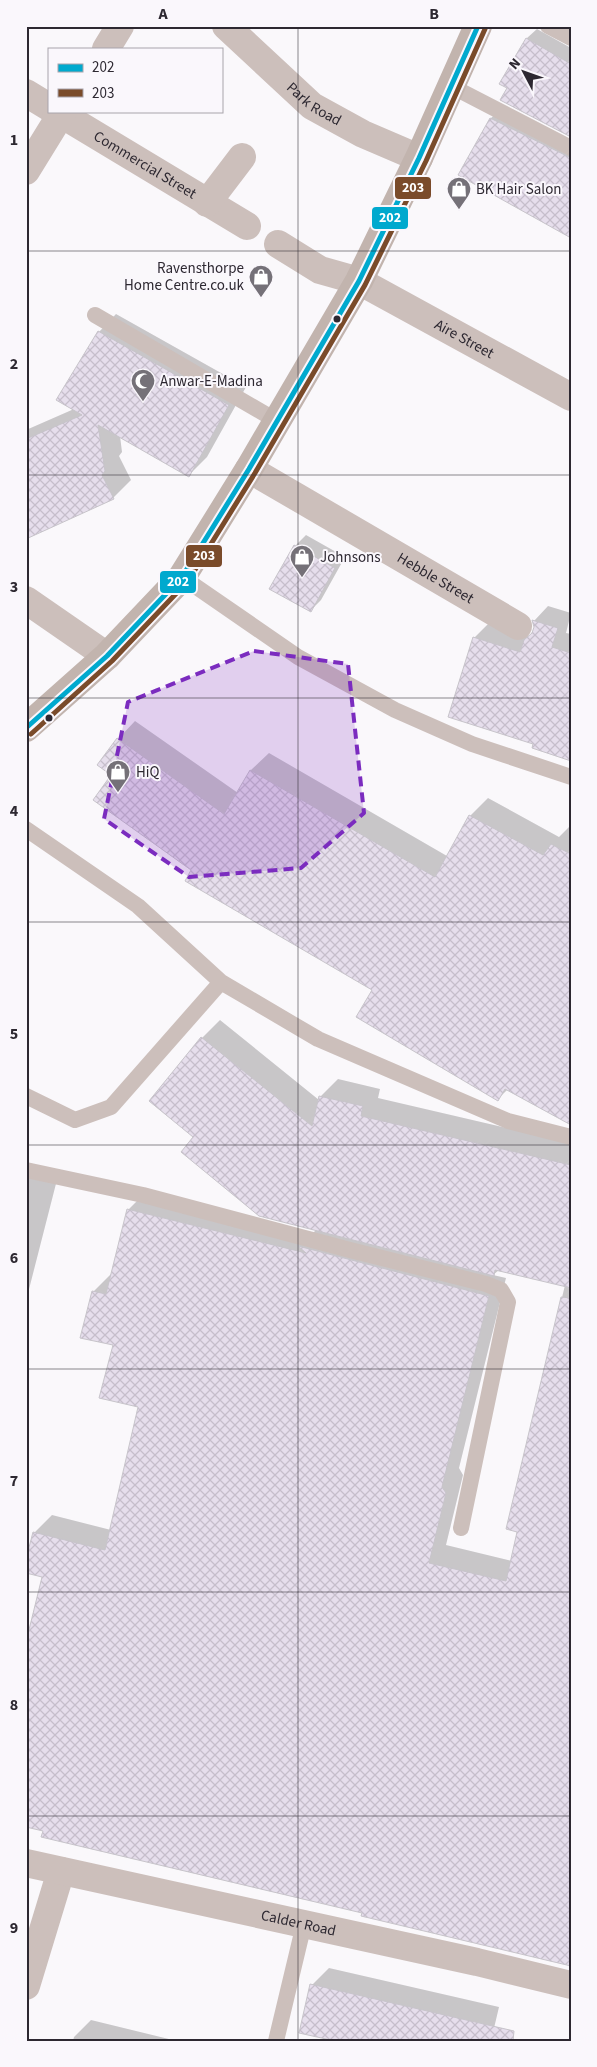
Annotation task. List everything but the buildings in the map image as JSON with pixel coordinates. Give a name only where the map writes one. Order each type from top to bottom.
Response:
[{"type":"highway","points":[[26,728],[107,656],[182,577],[249,469],[359,281],[419,158],[478,26]]},
{"type":"street","points":[[107,48],[120,26]]},
{"type":"street","name":"Park Road","points":[[226,26],[312,106],[362,134],[419,158]]},
{"type":"street","name":"Commercial Street","points":[[26,93],[48,106]]},
{"type":"street","points":[[26,171],[56,112]]},
{"type":"street","name":"Commercial Street","points":[[59,112],[206,203],[247,226]]},
{"type":"street","name":"Commercial Street","points":[[206,203],[242,157]]},
{"type":"street","points":[[278,244],[320,270],[359,281]]},
{"type":"street","name":"Aire Street","points":[[359,281],[571,396]]},
{"type":"street","name":"Hebble Street","points":[[249,469],[518,626]]},
{"type":"street","points":[[26,600],[107,656]]},
{"type":"street","name":"Calder Road","points":[[26,1863],[477,1962],[571,1985]]},
{"type":"street","points":[[26,1986],[61,1871]]},
{"type":"lane","points":[[548,26],[571,38]]},
{"type":"lane","points":[[451,86],[571,148]]},
{"type":"lane","points":[[94,314],[277,421]]},
{"type":"lane","points":[[182,577],[298,657],[395,710],[472,744],[571,777]]},
{"type":"lane","points":[[26,829],[138,906],[221,982],[318,1039],[508,1121],[571,1138]]},
{"type":"lane","points":[[26,1096],[75,1120],[110,1107],[221,982]]},
{"type":"lane","points":[[26,1170],[142,1195],[486,1284],[501,1290],[508,1302],[461,1528]]},
{"type":"lane","points":[[276,2041],[304,1924]]},
{"type":"highlighted area","points":[[254,651],[348,664],[364,813],[301,868],[189,877],[104,819],[128,702]]},
{"type":"transit line","name":"202","points":[[26,728],[107,656],[182,577],[249,469],[359,281],[419,158],[478,26]]},
{"type":"transit line","name":"203","points":[[31,734],[112,661],[188,581],[255,473],[365,285],[426,161],[485,29]]},
{"type":"place","name":"BK Hair Salon","points":[[459,210]]},
{"type":"place","name":"Ravensthorpe Home Centre.co.uk","points":[[261,298]]},
{"type":"place","name":"Anwar-E-Madina","points":[[143,402]]},
{"type":"place","name":"Johnsons","points":[[302,578]]},
{"type":"place","name":"HiQ","points":[[118,793]]}]
